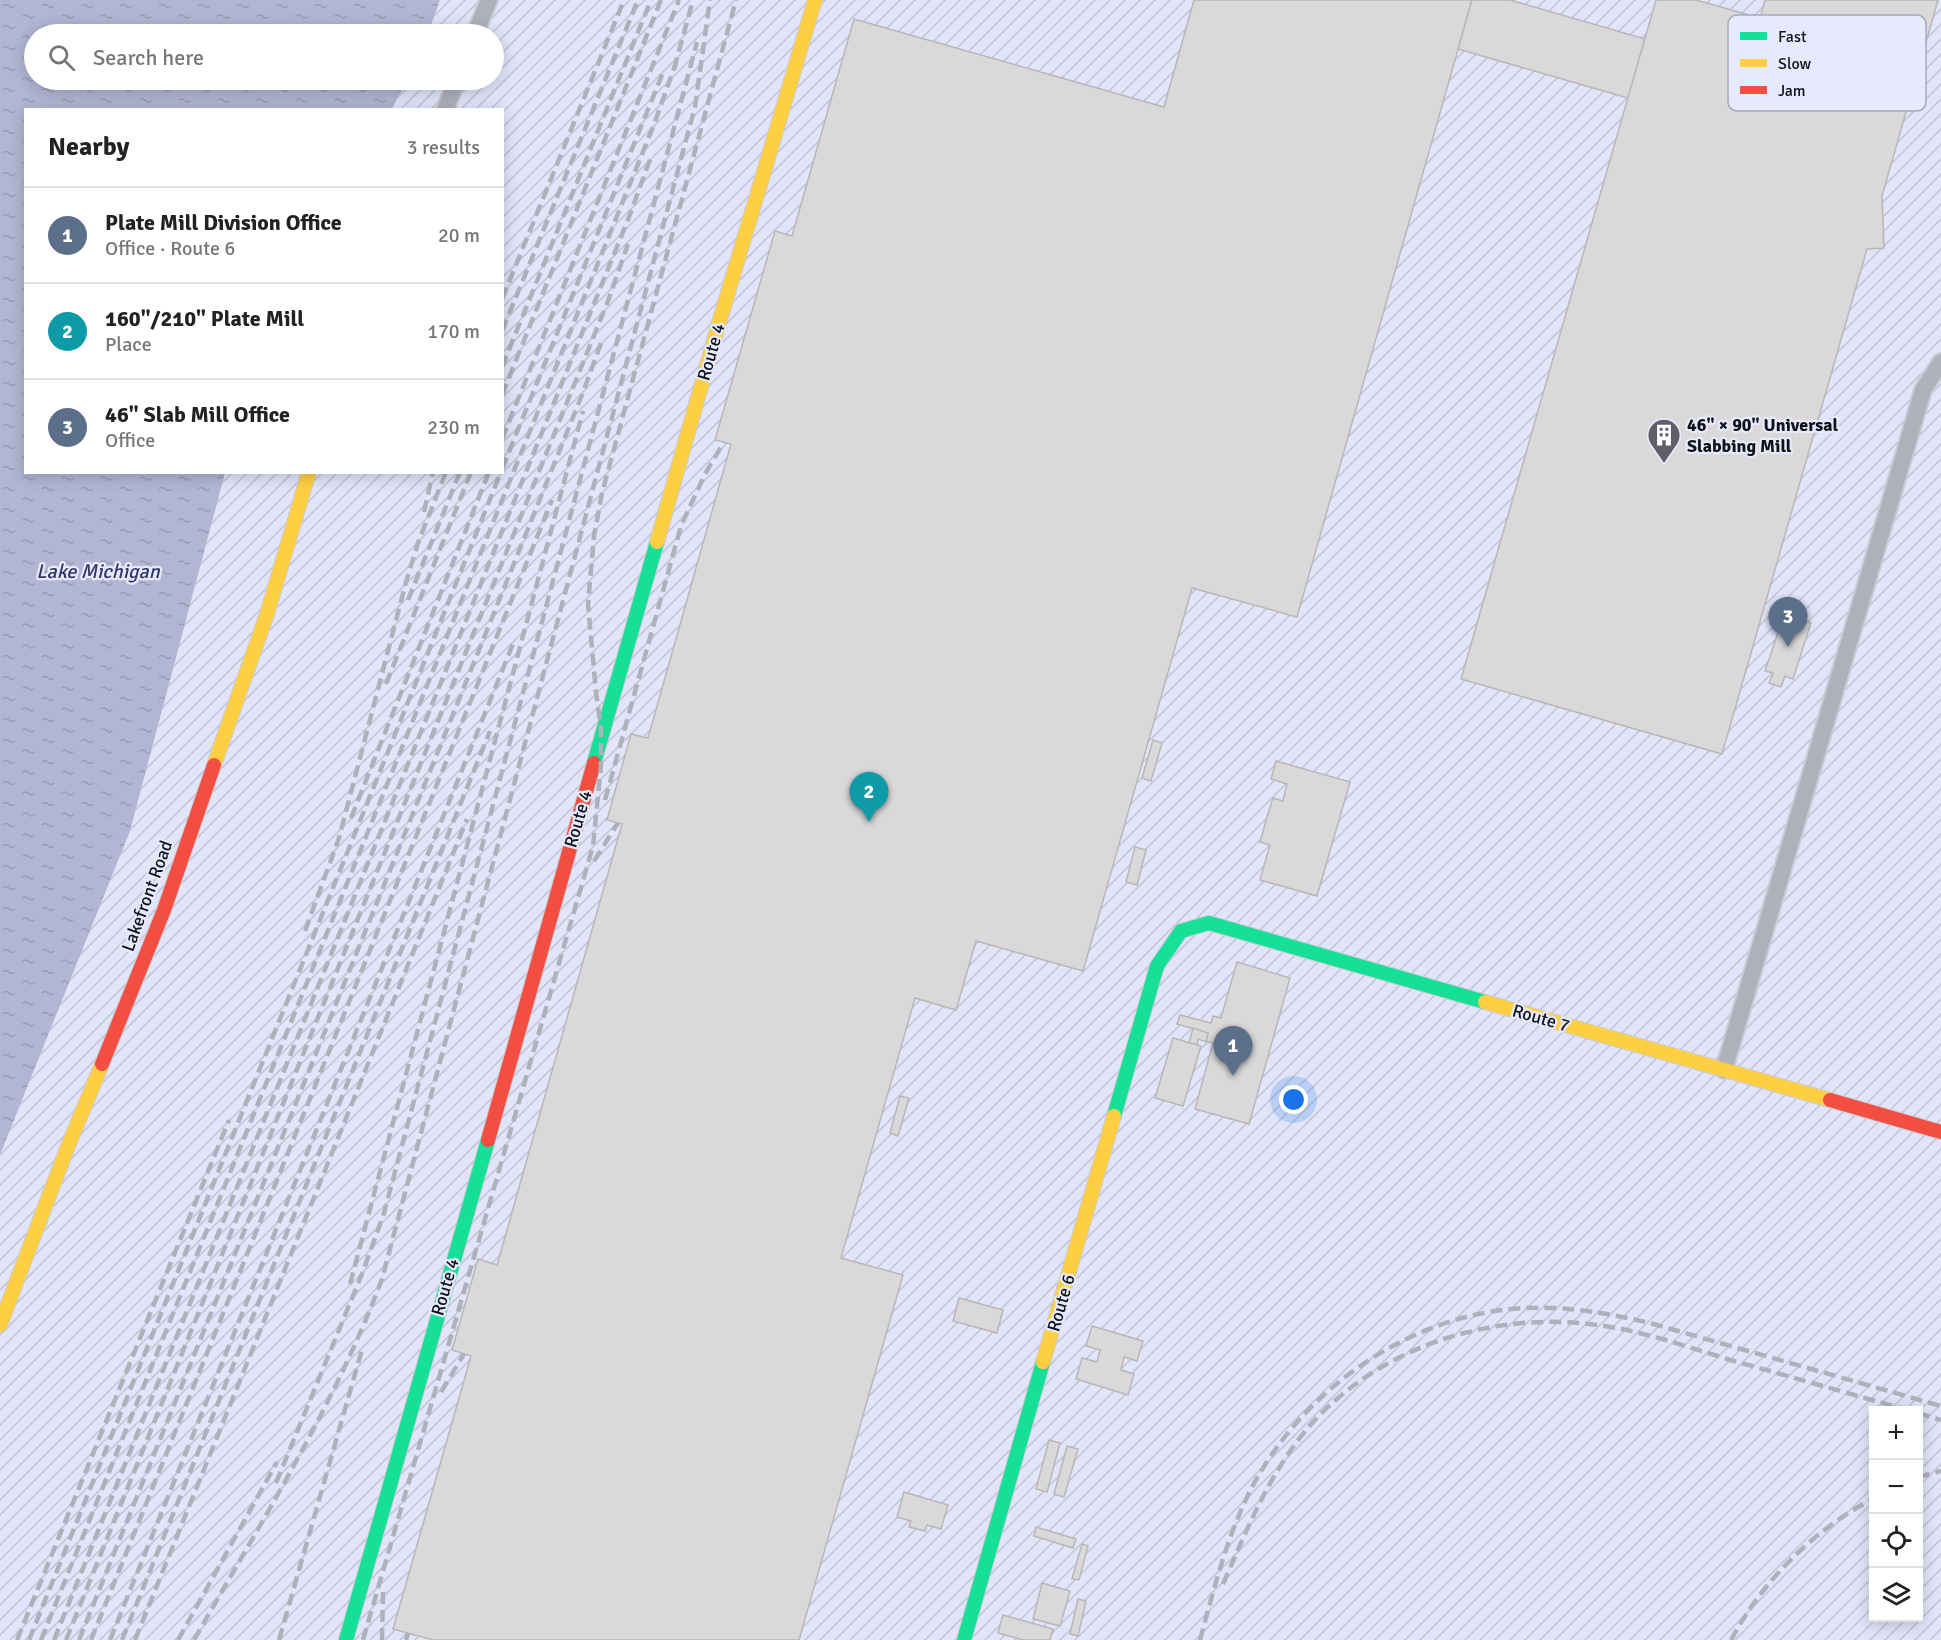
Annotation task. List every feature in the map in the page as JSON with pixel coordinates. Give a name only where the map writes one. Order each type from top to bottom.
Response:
[{"type":"street","points":[[479,24],[489,0]]},
{"type":"street","name":"Route 4","points":[[346,1640],[715,338],[815,0]]},
{"type":"street","points":[[446,108],[453,90]]},
{"type":"street","points":[[1724,1070],[1923,390],[1941,362]]},
{"type":"street","name":"Lakefront Road","points":[[0,1326],[60,1168],[164,910],[267,614],[308,474]]},
{"type":"street","name":"Route 7","points":[[1157,966],[1181,931],[1209,923],[1941,1132]]},
{"type":"street","name":"Route 6","points":[[964,1640],[1157,966]]},
{"type":"shaded area","points":[[440,0],[1941,0],[1941,1640],[0,1640],[0,1155],[130,831],[225,474],[504,474],[504,108],[393,108],[402,90],[504,90],[504,24],[432,24]]},
{"type":"water","name":"Lake Michigan","points":[[0,0],[440,0],[432,24],[24,24],[24,90],[402,90],[393,108],[24,108],[24,474],[225,474],[130,831],[0,1155]]},
{"type":"building","points":[[1194,0],[1472,0],[1297,617],[1192,588],[1083,971],[976,941],[956,1010],[915,998],[841,1258],[903,1275],[799,1640],[433,1640],[393,1629],[471,1356],[452,1350],[478,1259],[497,1265],[622,824],[607,820],[631,734],[648,738],[731,444],[715,440],[775,231],[792,236],[854,19],[1164,107]]},
{"type":"building","points":[[1472,0],[1510,0],[1645,39],[1628,98],[1458,49]]},
{"type":"building","name":"46\" × 90\" Universal Slabbing Mill","points":[[1656,0],[1696,0],[1749,15],[1728,15],[1728,111],[1906,111],[1882,196],[1884,248],[1867,249],[1722,754],[1461,679]]},
{"type":"building","name":"46\" × 90\" Universal Slabbing Mill","points":[[1765,0],[1938,0],[1926,42],[1926,15],[1761,15]]},
{"type":"building","points":[[1784,615],[1811,623],[1793,679],[1785,676],[1781,687],[1769,683],[1773,673],[1765,671]]},
{"type":"building","points":[[1153,740],[1162,743],[1151,781],[1142,778]]},
{"type":"building","points":[[1276,761],[1350,782],[1317,896],[1260,880],[1270,845],[1260,842],[1267,817],[1273,798],[1283,801],[1287,784],[1271,779]]},
{"type":"building","points":[[1135,847],[1146,850],[1137,885],[1126,882]]},
{"type":"building","points":[[1237,962],[1290,978],[1249,1124],[1195,1109],[1213,1043],[1206,1041],[1208,1033],[1177,1024],[1180,1015],[1211,1023],[1213,1016],[1221,1018]]},
{"type":"building","points":[[1193,1028],[1208,1033],[1206,1042],[1198,1039],[1197,1045],[1189,1043]]},
{"type":"building","points":[[1173,1038],[1201,1046],[1183,1106],[1155,1098]]},
{"type":"building","points":[[900,1096],[909,1098],[898,1136],[890,1133]]},
{"type":"building","points":[[959,1298],[1003,1310],[997,1333],[953,1321]]},
{"type":"building","points":[[1092,1326],[1143,1341],[1137,1361],[1124,1357],[1121,1370],[1134,1374],[1128,1395],[1076,1379],[1082,1358],[1097,1362],[1100,1350],[1086,1346]]},
{"type":"building","points":[[1049,1440],[1060,1443],[1047,1492],[1036,1489]]},
{"type":"building","points":[[1067,1446],[1078,1449],[1064,1497],[1054,1494]]},
{"type":"building","points":[[904,1492],[948,1505],[941,1529],[927,1525],[925,1531],[909,1527],[911,1521],[897,1517]]},
{"type":"building","points":[[1036,1527],[1076,1539],[1073,1548],[1034,1536]]},
{"type":"building","points":[[1082,1544],[1088,1546],[1079,1580],[1072,1579]]},
{"type":"building","points":[[1042,1583],[1070,1591],[1060,1626],[1033,1619]]},
{"type":"building","points":[[1078,1599],[1086,1601],[1078,1636],[1070,1634]]},
{"type":"building","points":[[1003,1615],[1053,1629],[1050,1640],[1023,1640],[998,1633]]},
{"type":"railway","points":[[504,294],[624,0]]},
{"type":"railway","points":[[504,326],[638,0]]},
{"type":"railway","points":[[504,362],[651,0]]},
{"type":"railway","points":[[504,390],[661,0]]},
{"type":"railway","points":[[504,434],[679,0]]},
{"type":"railway","points":[[674,69],[693,0]]},
{"type":"railway","points":[[194,1640],[319,1418],[342,1373],[382,1279],[695,107],[710,0]]},
{"type":"railway","points":[[363,1640],[593,846],[601,766],[601,728],[588,604],[594,536],[602,493],[736,0]]},
{"type":"railway","points":[[276,1483],[362,1274],[384,1213],[697,42]]},
{"type":"railway","points":[[41,1640],[653,127],[676,63]]},
{"type":"railway","points":[[504,464],[664,70]]},
{"type":"railway","points":[[54,1640],[629,217],[652,154]]},
{"type":"railway","points":[[66,1640],[608,301],[628,244]]},
{"type":"railway","points":[[79,1640],[601,343]]},
{"type":"railway","points":[[350,1284],[583,411]]},
{"type":"railway","points":[[605,800],[681,526],[705,474],[724,442]]},
{"type":"railway","points":[[424,512],[433,474]]},
{"type":"railway","points":[[305,931],[339,838],[406,582],[418,543],[445,474]]},
{"type":"railway","points":[[408,600],[459,474]]},
{"type":"railway","points":[[386,684],[470,474]]},
{"type":"railway","points":[[351,818],[488,474]]},
{"type":"railway","points":[[29,1640],[500,474]]},
{"type":"railway","points":[[91,1640],[552,500]]},
{"type":"railway","points":[[110,1640],[515,639]]},
{"type":"railway","points":[[122,1640],[490,731]]},
{"type":"railway","points":[[135,1640],[467,819]]},
{"type":"railway","points":[[594,861],[618,823]]},
{"type":"railway","points":[[17,1640],[229,1120]]},
{"type":"railway","points":[[1200,1640],[1222,1563],[1242,1507],[1273,1453],[1300,1419],[1330,1389],[1364,1363],[1401,1342],[1441,1325],[1482,1313],[1524,1308],[1572,1309],[1603,1313],[1650,1323],[1941,1406]]},
{"type":"railway","points":[[1223,1584],[1251,1520],[1273,1479],[1298,1440],[1313,1422],[1342,1395],[1373,1372],[1408,1353],[1444,1339],[1482,1329],[1520,1323],[1559,1322],[1598,1325],[1667,1340],[1894,1406]]},
{"type":"railway","points":[[279,1640],[363,1346]]},
{"type":"railway","points":[[441,1392],[464,1354]]},
{"type":"railway","points":[[1923,1415],[1941,1420]]},
{"type":"railway","points":[[178,1640],[277,1462]]},
{"type":"railway","points":[[1923,1476],[1941,1471]]},
{"type":"railway","points":[[1731,1640],[1758,1597],[1792,1558],[1831,1525],[1869,1501]]},
{"type":"railway","points":[[382,1640],[383,1592]]},
{"type":"railway","points":[[406,1640],[408,1633]]},
{"type":"traffic: fast","points":[[594,763],[657,542]]},
{"type":"traffic: fast","points":[[1114,1116],[1157,966],[1181,931],[1209,923],[1485,1002]]},
{"type":"traffic: fast","points":[[346,1640],[488,1140]]},
{"type":"traffic: fast","points":[[964,1640],[1043,1362]]},
{"type":"traffic: slow","points":[[657,542],[721,316],[815,0]]},
{"type":"traffic: slow","points":[[214,765],[267,614],[308,474]]},
{"type":"traffic: slow","points":[[1485,1002],[1830,1100]]},
{"type":"traffic: slow","points":[[0,1325],[68,1146],[102,1064]]},
{"type":"traffic: slow","points":[[1043,1362],[1114,1116]]},
{"type":"traffic: jam","points":[[488,1140],[594,763]]},
{"type":"traffic: jam","points":[[102,1064],[164,910],[214,765]]},
{"type":"traffic: jam","points":[[1830,1100],[1941,1132]]},
{"type":"place","name":"46\" × 90\" Universal Slabbing Mill","points":[[1664,464]]},
{"type":"place","name":"46\" Slab Mill Office","points":[[1788,647]]},
{"type":"place","name":"160\"/210\" Plate Mill","points":[[869,822]]},
{"type":"place","name":"Plate Mill Division Office","points":[[1233,1076]]}]
